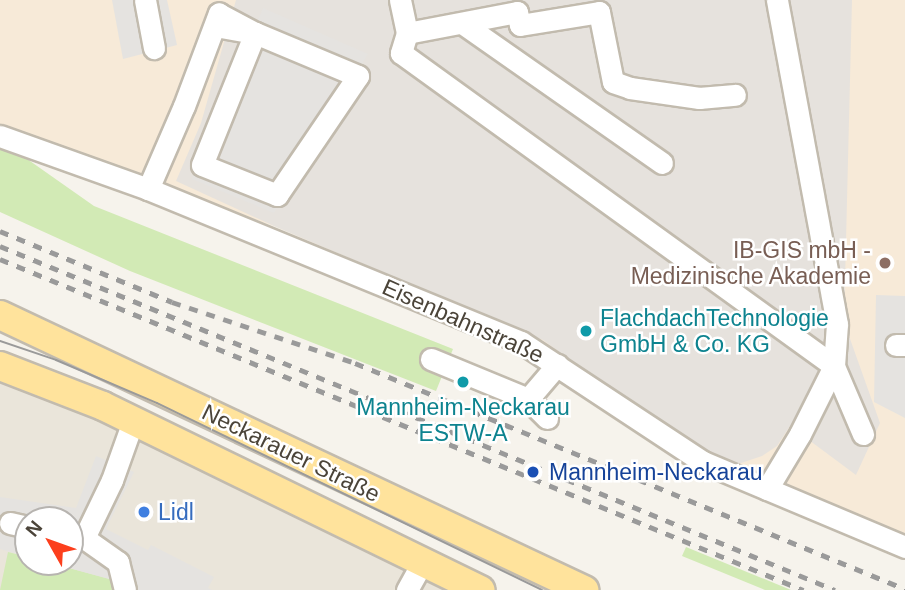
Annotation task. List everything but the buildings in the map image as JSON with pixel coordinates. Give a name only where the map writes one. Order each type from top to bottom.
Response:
[{"type":"main road","name":"Neckarauer Straße","points":[[0,315],[583,590]]},
{"type":"main road","name":"Neckarauer Straße","points":[[0,366],[61,388],[133,421],[481,590]]},
{"type":"street","points":[[145,0],[154,48]]},
{"type":"street","points":[[400,0],[407,33],[401,54],[834,366],[863,434]]},
{"type":"street","points":[[767,489],[800,434],[834,366],[837,324],[777,0]]},
{"type":"street","points":[[407,33],[517,12],[520,25],[599,12],[612,82],[589,112]]},
{"type":"street","points":[[148,189],[218,13],[255,33],[358,76],[277,195],[202,165],[255,33]]},
{"type":"street","points":[[462,23],[662,163]]},
{"type":"street","points":[[612,82],[630,88],[699,98],[735,95]]},
{"type":"street","name":"Eisenbahnstraße","points":[[0,136],[148,189],[521,342],[703,462],[905,547]]},
{"type":"street","points":[[431,359],[528,399],[547,418]]},
{"type":"street","points":[[528,399],[557,365]]},
{"type":"street","points":[[84,525],[112,480],[133,421]]},
{"type":"street","points":[[84,540],[118,562],[125,590]]},
{"type":"street","points":[[407,590],[422,563]]},
{"type":"shaded area","points":[[0,0],[905,0],[905,541],[678,439],[542,340],[274,226],[0,130]]},
{"type":"shaded area","points":[[112,0],[167,0],[177,45],[123,59]]},
{"type":"shaded area","points":[[236,0],[852,0],[844,322],[880,423],[856,475],[790,426],[777,446],[762,456],[729,467],[678,439],[543,340],[274,226],[176,181],[201,123]]},
{"type":"shaded area","points":[[263,8],[368,54],[274,213],[192,179]]},
{"type":"shaded area","points":[[876,295],[905,296],[905,418],[874,402]]},
{"type":"shaded area","points":[[0,380],[51,398],[299,511],[462,590],[0,590]]},
{"type":"shaded area","points":[[96,456],[134,472],[106,529],[148,550],[151,545],[214,577],[208,588],[212,590],[117,590],[120,582],[84,572],[84,506],[77,506]]},
{"type":"shaded area","points":[[0,497],[62,506],[14,506],[14,553],[0,549]]},
{"type":"green space","points":[[0,149],[20,154],[94,206],[453,349],[436,391],[130,271],[0,212]]},
{"type":"green space","points":[[686,547],[791,590],[765,590],[682,556]]},
{"type":"green space","points":[[8,552],[14,554],[14,576],[84,576],[84,572],[121,582],[117,590],[0,590]]},
{"type":"tram line","points":[[0,341],[56,360],[157,403],[542,590]]},
{"type":"railway","points":[[0,231],[172,302],[355,363],[905,589]]},
{"type":"railway","points":[[0,246],[835,590]]},
{"type":"railway","points":[[0,259],[803,590]]},
{"type":"place","name":"IB-GIS mbH - Medizinische Akademie","points":[[885,263]]},
{"type":"place","name":"FlachdachTechnologie GmbH & Co. KG","points":[[586,331]]},
{"type":"place","name":"Mannheim-Neckarau ESTW-A","points":[[463,382]]},
{"type":"place","name":"Mannheim-Neckarau","points":[[533,472]]},
{"type":"place","name":"Lidl","points":[[144,512]]}]
